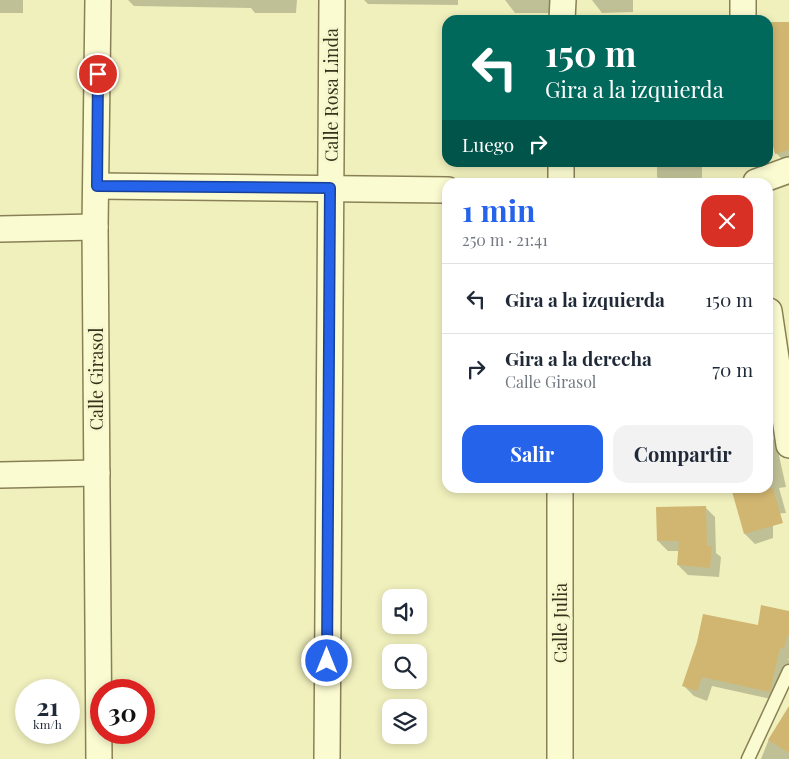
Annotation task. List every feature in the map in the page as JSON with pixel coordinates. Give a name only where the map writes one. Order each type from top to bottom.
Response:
[{"type":"street","name":"Calle Girasol","points":[[98,0],[96,227],[99,759]]},
{"type":"street","name":"Calle Rosa Linda","points":[[327,759],[332,0]]},
{"type":"street","points":[[562,0],[562,15]]},
{"type":"street","points":[[743,0],[743,15]]},
{"type":"street","points":[[767,178],[789,170]]},
{"type":"street","points":[[97,186],[442,190]]},
{"type":"street","points":[[0,229],[96,227]]},
{"type":"street","points":[[773,339],[789,445]]},
{"type":"street","points":[[0,476],[97,473]]},
{"type":"street","name":"Calle Julia","points":[[560,493],[560,759]]},
{"type":"lane","points":[[748,759],[789,671]]},
{"type":"building","points":[[773,22],[789,22],[789,150],[775,154],[773,146]]},
{"type":"building","points":[[773,488],[783,523],[744,534],[732,493],[773,493]]},
{"type":"building","points":[[706,506],[707,546],[712,546],[710,568],[677,565],[679,541],[657,541],[656,507]]},
{"type":"building","points":[[761,605],[789,611],[789,636],[787,636],[784,649],[780,648],[770,692],[702,677],[697,691],[682,686],[697,642],[703,614],[758,625]]},
{"type":"building","points":[[789,706],[789,753],[768,740]]},
{"type":"route","points":[[98,74],[97,186],[330,188],[327,661]]}]
